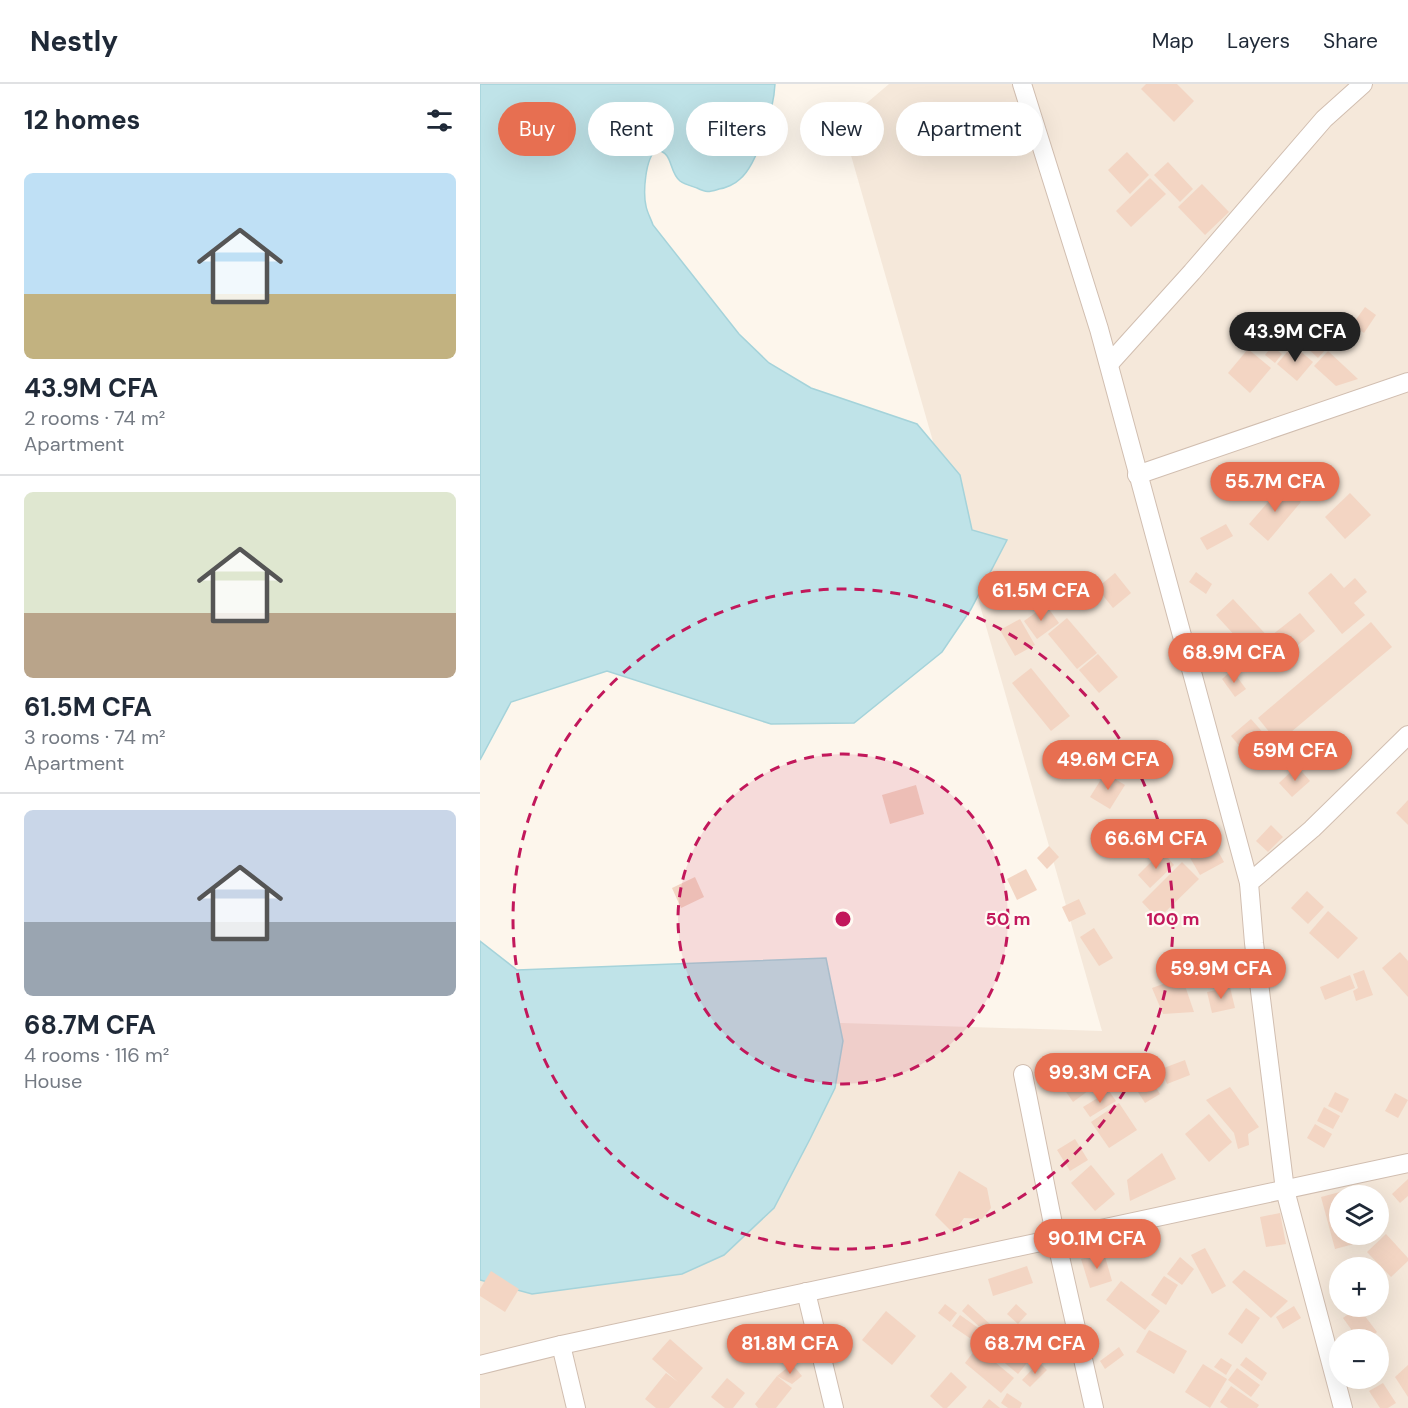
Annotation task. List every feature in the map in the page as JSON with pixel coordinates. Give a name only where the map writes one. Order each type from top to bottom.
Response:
[{"type":"street","points":[[1022,84],[1109,364],[1137,475],[1249,883],[1254,943],[1285,1190],[1343,1408]]},
{"type":"street","points":[[1109,364],[1324,119],[1363,84]]},
{"type":"street","points":[[1137,475],[1408,382]]},
{"type":"street","points":[[1249,883],[1312,829],[1408,735]]},
{"type":"street","points":[[1023,1074],[1056,1239],[1094,1408]]},
{"type":"street","points":[[480,1365],[561,1345],[1408,1163]]},
{"type":"street","points":[[806,1292],[834,1408]]},
{"type":"street","points":[[561,1345],[576,1408]]},
{"type":"shaded area","points":[[889,84],[1408,84],[1408,1408],[480,1408],[480,1012],[1102,1031],[851,156],[884,156],[884,102],[868,102]]},
{"type":"water","points":[[480,84],[775,84],[773,102],[686,102],[686,156],[755,156],[747,172],[725,188],[703,191],[676,177],[667,156],[674,156],[674,102],[588,102],[588,156],[651,156],[647,168],[645,193],[647,211],[653,225],[739,334],[769,363],[811,388],[917,424],[960,475],[972,530],[1007,540],[971,609],[942,652],[854,723],[771,724],[607,671],[511,702],[480,760]]},
{"type":"water","points":[[480,941],[517,970],[826,958],[843,1041],[835,1088],[774,1208],[724,1255],[682,1274],[532,1294],[480,1280]]},
{"type":"building","points":[[1146,84],[1177,84],[1194,101],[1174,122],[1141,89]]},
{"type":"building","points":[[1127,152],[1149,175],[1130,194],[1108,170]]},
{"type":"building","points":[[1168,162],[1193,189],[1180,202],[1154,175]]},
{"type":"building","points":[[1150,178],[1166,194],[1131,227],[1116,211]]},
{"type":"building","points":[[1202,184],[1229,212],[1205,235],[1178,207]]},
{"type":"building","points":[[1365,307],[1376,315],[1364,333],[1352,325]]},
{"type":"building","points":[[1320,321],[1337,337],[1318,358],[1301,342]]},
{"type":"building","points":[[1293,345],[1313,362],[1297,381],[1277,364]]},
{"type":"building","points":[[1272,346],[1282,354],[1275,363],[1265,355]]},
{"type":"building","points":[[1248,349],[1271,368],[1250,393],[1228,373]]},
{"type":"building","points":[[1328,351],[1358,379],[1336,386],[1314,366]]},
{"type":"building","points":[[1282,486],[1301,502],[1268,541],[1249,524]]},
{"type":"building","points":[[1350,493],[1371,515],[1345,539],[1325,517]]},
{"type":"building","points":[[1226,524],[1233,536],[1207,550],[1200,538]]},
{"type":"building","points":[[1196,572],[1212,584],[1206,594],[1189,582]]},
{"type":"building","points":[[1115,573],[1131,593],[1113,608],[1097,588]]},
{"type":"building","points":[[1331,573],[1344,588],[1355,578],[1367,592],[1354,603],[1365,615],[1342,634],[1308,593]]},
{"type":"building","points":[[1233,599],[1285,655],[1268,672],[1216,615]]},
{"type":"building","points":[[1046,605],[1059,623],[1037,639],[1024,621]]},
{"type":"building","points":[[1300,613],[1315,631],[1287,654],[1272,635]]},
{"type":"building","points":[[1067,618],[1097,653],[1077,669],[1048,634]]},
{"type":"building","points":[[1020,619],[1035,645],[1015,656],[1000,630]]},
{"type":"building","points":[[1371,622],[1392,647],[1278,743],[1258,718]]},
{"type":"building","points":[[1098,654],[1118,677],[1099,693],[1079,670]]},
{"type":"building","points":[[1031,668],[1070,716],[1051,731],[1012,683]]},
{"type":"building","points":[[1232,670],[1246,689],[1235,697],[1222,679]]},
{"type":"building","points":[[1251,719],[1266,736],[1246,754],[1231,736]]},
{"type":"building","points":[[1290,739],[1303,753],[1293,763],[1279,748]]},
{"type":"building","points":[[1297,766],[1310,781],[1292,797],[1279,783]]},
{"type":"building","points":[[1105,773],[1125,785],[1110,809],[1090,797]]},
{"type":"building","points":[[916,785],[924,814],[890,824],[882,795]]},
{"type":"building","points":[[1408,800],[1408,825],[1396,813]]},
{"type":"building","points":[[1203,819],[1212,836],[1184,851],[1175,835]]},
{"type":"building","points":[[1271,825],[1283,837],[1268,852],[1256,841]]},
{"type":"building","points":[[1213,842],[1224,862],[1200,875],[1189,856]]},
{"type":"building","points":[[1049,846],[1059,857],[1047,869],[1037,858]]},
{"type":"building","points":[[1162,851],[1174,865],[1150,888],[1138,875]]},
{"type":"building","points":[[1182,862],[1199,879],[1158,919],[1142,902]]},
{"type":"building","points":[[1026,869],[1037,890],[1017,900],[1007,879]]},
{"type":"building","points":[[695,877],[704,897],[681,908],[672,888]]},
{"type":"building","points":[[1307,891],[1324,907],[1308,924],[1291,908]]},
{"type":"building","points":[[1079,899],[1086,914],[1069,922],[1062,907]]},
{"type":"building","points":[[1328,911],[1358,938],[1338,959],[1309,933]]},
{"type":"building","points":[[1094,928],[1113,958],[1099,966],[1080,937]]},
{"type":"building","points":[[1400,952],[1408,961],[1408,997],[1382,968]]},
{"type":"building","points":[[1364,970],[1373,995],[1356,1001],[1353,991],[1358,988],[1353,974]]},
{"type":"building","points":[[1350,975],[1355,988],[1325,1000],[1320,987]]},
{"type":"building","points":[[1182,977],[1194,1012],[1163,1014],[1152,988]]},
{"type":"building","points":[[1230,987],[1235,1008],[1212,1013],[1207,992]]},
{"type":"building","points":[[1185,1060],[1190,1075],[1167,1084],[1161,1069]]},
{"type":"building","points":[[1144,1068],[1160,1094],[1145,1103],[1129,1078]]},
{"type":"building","points":[[1080,1078],[1088,1091],[1073,1102],[1064,1089]]},
{"type":"building","points":[[1230,1087],[1259,1127],[1248,1134],[1249,1145],[1238,1149],[1234,1133],[1206,1100]]},
{"type":"building","points":[[1109,1091],[1116,1101],[1090,1117],[1083,1107]]},
{"type":"building","points":[[1335,1092],[1349,1099],[1342,1113],[1328,1106]]},
{"type":"building","points":[[1395,1093],[1408,1100],[1398,1118],[1385,1111]]},
{"type":"building","points":[[1119,1103],[1137,1130],[1109,1148],[1091,1122]]},
{"type":"building","points":[[1324,1107],[1340,1116],[1333,1129],[1317,1121]]},
{"type":"building","points":[[1209,1114],[1232,1142],[1209,1162],[1185,1134]]},
{"type":"building","points":[[1315,1124],[1332,1134],[1324,1148],[1307,1138]]},
{"type":"building","points":[[1075,1139],[1088,1160],[1070,1171],[1057,1150]]},
{"type":"building","points":[[1162,1153],[1176,1179],[1130,1201],[1127,1180]]},
{"type":"building","points":[[1091,1165],[1115,1194],[1095,1211],[1071,1183]]},
{"type":"building","points":[[959,1171],[987,1188],[991,1208],[982,1219],[964,1218],[953,1233],[935,1215]]},
{"type":"building","points":[[1408,1179],[1408,1196],[1400,1203],[1392,1194]]},
{"type":"building","points":[[1329,1195],[1329,1227],[1321,1197]]},
{"type":"building","points":[[1280,1213],[1286,1244],[1266,1247],[1260,1217]]},
{"type":"building","points":[[1389,1237],[1408,1258],[1408,1261],[1391,1277],[1389,1257],[1372,1257],[1367,1252],[1374,1245],[1389,1245]]},
{"type":"building","points":[[1334,1245],[1350,1245],[1335,1249]]},
{"type":"building","points":[[1205,1248],[1226,1286],[1212,1294],[1191,1255]]},
{"type":"building","points":[[1104,1253],[1112,1281],[1090,1288],[1081,1259]]},
{"type":"building","points":[[1180,1257],[1194,1269],[1182,1285],[1167,1274]]},
{"type":"building","points":[[1027,1266],[1033,1283],[993,1296],[988,1279]]},
{"type":"building","points":[[1244,1270],[1288,1301],[1271,1318],[1232,1282]]},
{"type":"building","points":[[491,1271],[519,1289],[505,1312],[480,1296],[480,1289]]},
{"type":"building","points":[[1164,1276],[1178,1285],[1166,1305],[1151,1295]]},
{"type":"building","points":[[1121,1281],[1160,1311],[1145,1330],[1106,1300]]},
{"type":"building","points":[[945,1304],[957,1313],[950,1322],[938,1313]]},
{"type":"building","points":[[968,1304],[990,1324],[984,1331],[962,1311]]},
{"type":"building","points":[[1016,1304],[1027,1314],[1018,1324],[1007,1314]]},
{"type":"building","points":[[1294,1306],[1301,1318],[1283,1329],[1276,1317]]},
{"type":"building","points":[[1246,1308],[1260,1318],[1242,1344],[1228,1334]]},
{"type":"building","points":[[886,1311],[916,1336],[892,1365],[862,1340]]},
{"type":"building","points":[[960,1315],[984,1332],[977,1343],[952,1326]]},
{"type":"building","points":[[1366,1317],[1375,1329],[1351,1329],[1343,1318]]},
{"type":"building","points":[[1149,1330],[1187,1351],[1174,1374],[1136,1352]]},
{"type":"building","points":[[1017,1338],[1035,1353],[1018,1374],[1000,1359]]},
{"type":"building","points":[[670,1339],[703,1368],[669,1408],[656,1408],[645,1399],[666,1373],[678,1382],[652,1359]]},
{"type":"building","points":[[977,1347],[1014,1378],[1001,1393],[965,1363]]},
{"type":"building","points":[[1119,1347],[1124,1355],[1105,1369],[1100,1361]]},
{"type":"building","points":[[1246,1357],[1267,1373],[1262,1381],[1240,1365]]},
{"type":"building","points":[[1221,1358],[1232,1365],[1226,1375],[1214,1367]]},
{"type":"building","points":[[1039,1362],[1047,1370],[1030,1387],[1022,1380]]},
{"type":"building","points":[[792,1364],[802,1376],[792,1384],[777,1376]]},
{"type":"building","points":[[1203,1364],[1227,1379],[1210,1408],[1185,1392]]},
{"type":"building","points":[[1408,1365],[1408,1397],[1395,1377]]},
{"type":"building","points":[[1237,1368],[1260,1385],[1251,1397],[1228,1380]]},
{"type":"building","points":[[951,1372],[967,1387],[947,1408],[943,1408],[930,1396]]},
{"type":"building","points":[[777,1376],[792,1388],[776,1408],[758,1408],[755,1404]]},
{"type":"building","points":[[727,1378],[745,1393],[733,1408],[725,1408],[711,1397]]},
{"type":"building","points":[[1231,1386],[1259,1405],[1257,1408],[1228,1408],[1220,1402]]},
{"type":"building","points":[[1387,1389],[1396,1403],[1388,1408],[1380,1408],[1369,1391]]},
{"type":"building","points":[[1007,1393],[1022,1403],[1020,1408],[1008,1408],[1001,1403]]},
{"type":"building","points":[[989,1399],[1000,1408],[982,1408]]}]
